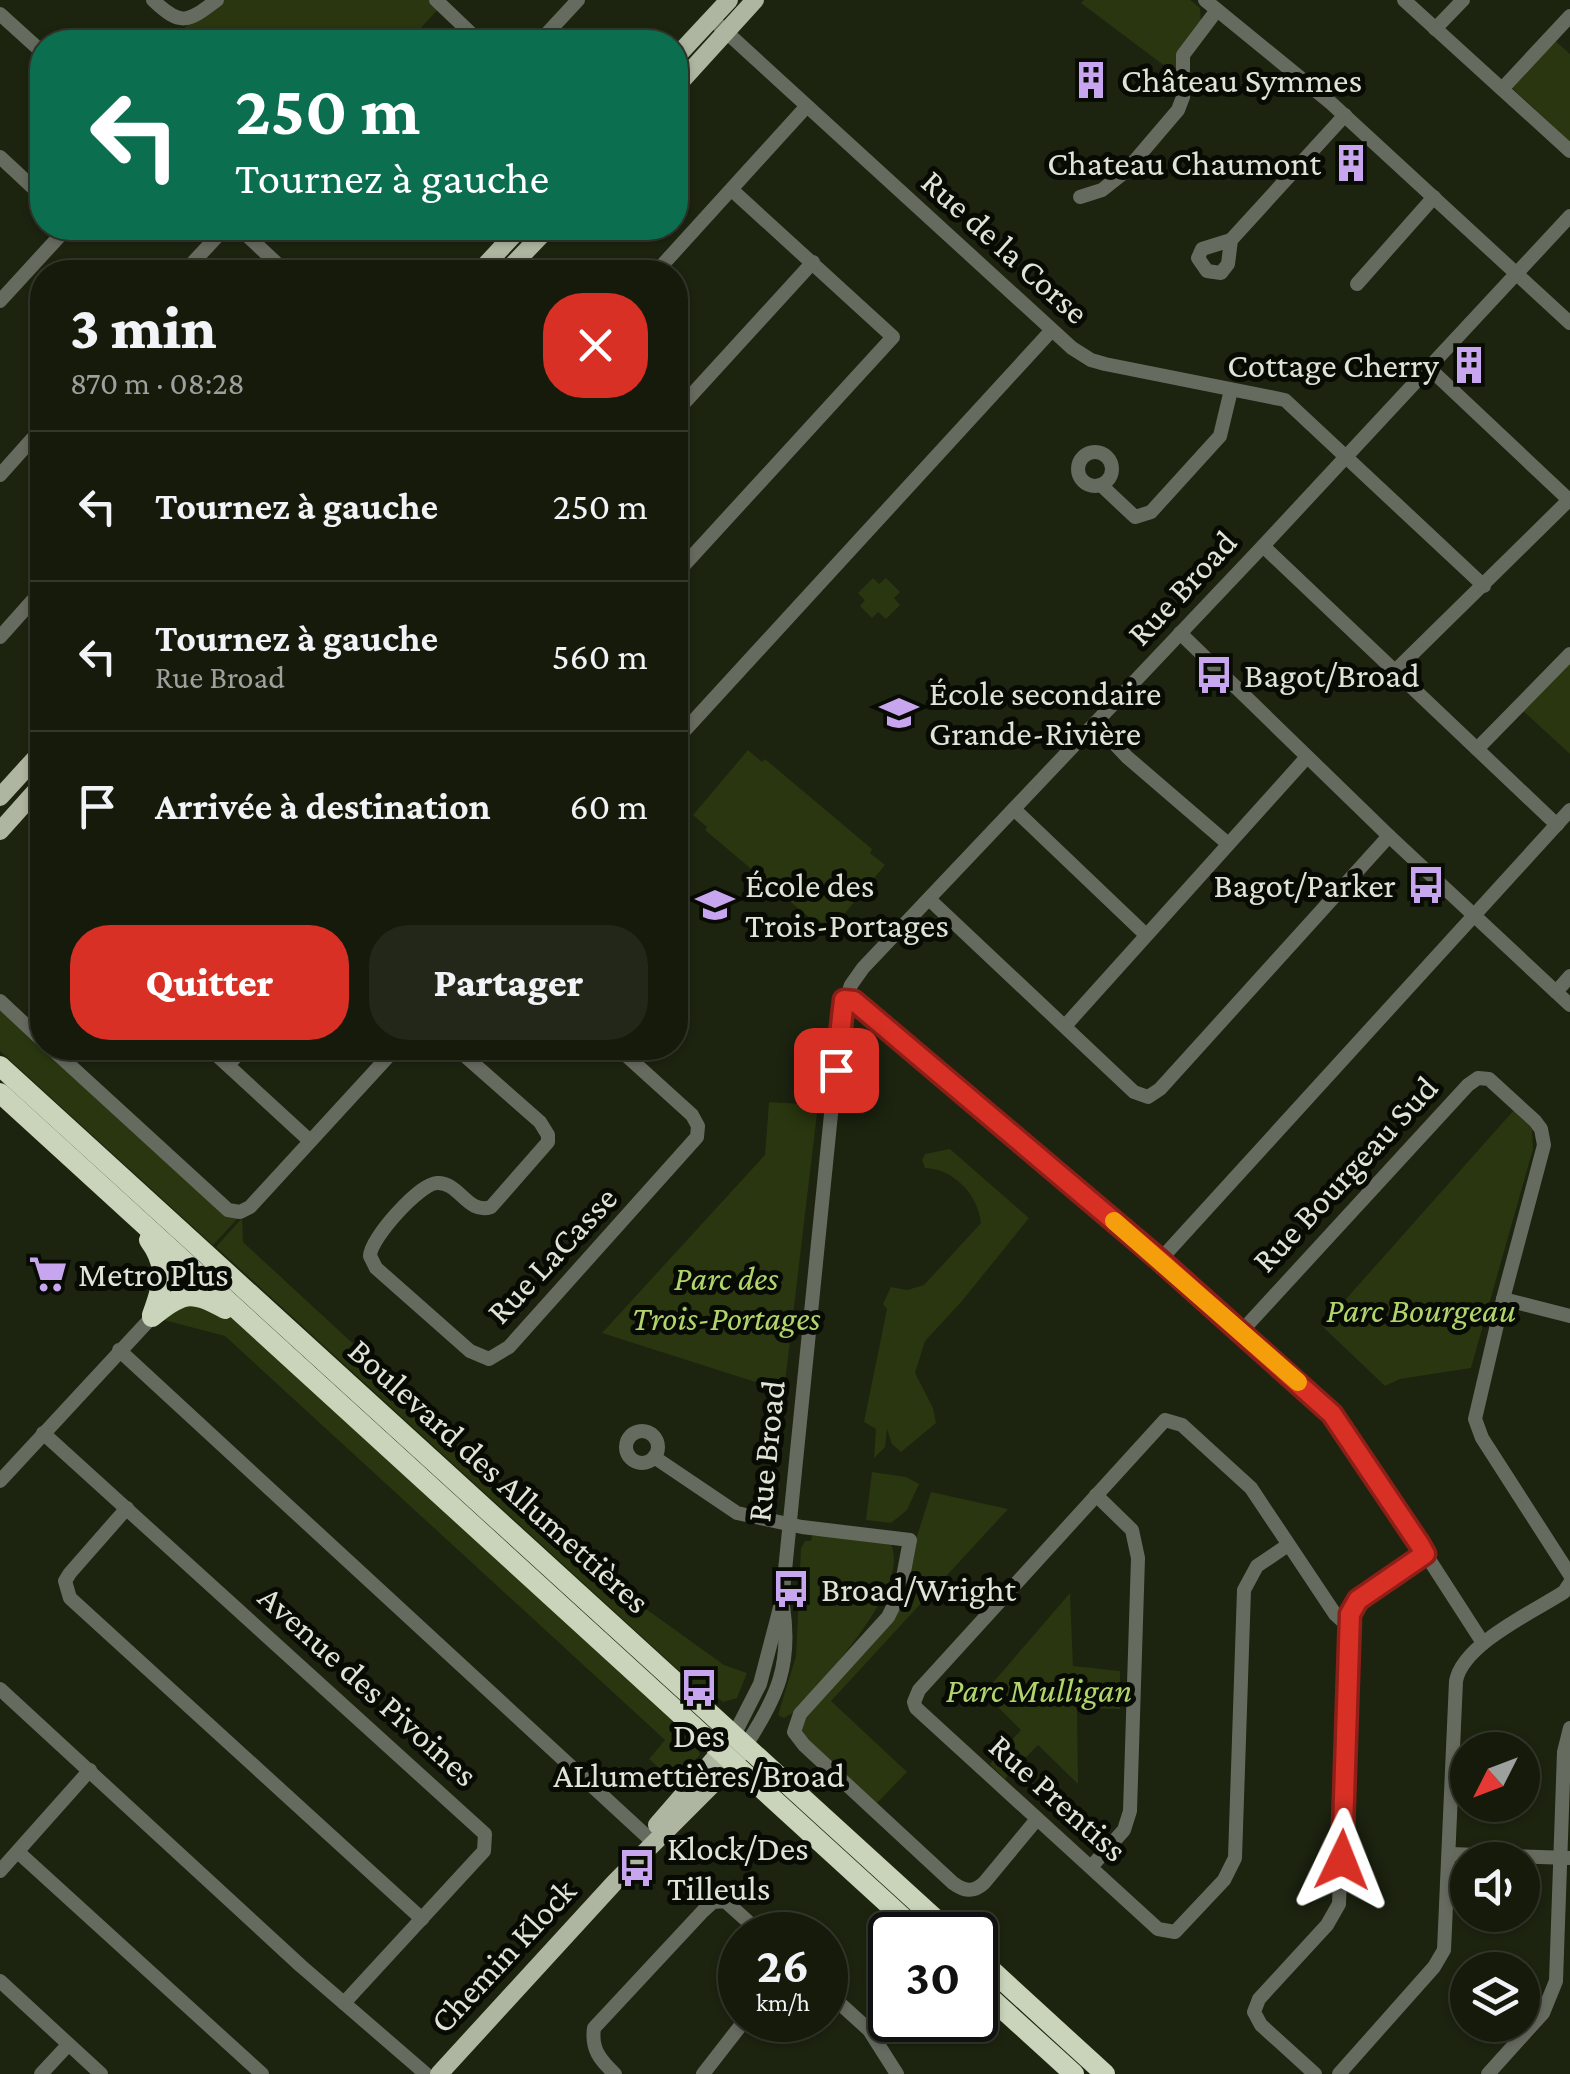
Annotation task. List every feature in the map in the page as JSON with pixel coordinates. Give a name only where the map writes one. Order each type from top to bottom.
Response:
[{"type":"highway","name":"Boulevard des Allumettières","points":[[0,1066],[734,1749],[899,1912]]},
{"type":"highway","name":"Boulevard des Allumettières","points":[[0,1093],[270,1340],[734,1749],[926,1912]]},
{"type":"highway","points":[[122,1205],[158,1252],[163,1266],[164,1281],[152,1316]]},
{"type":"highway","points":[[152,1316],[184,1295],[198,1296],[227,1310],[270,1340]]},
{"type":"highway","points":[[998,1976],[1105,2074]]},
{"type":"highway","points":[[998,2005],[1074,2074]]},
{"type":"main road","points":[[688,69],[718,26],[729,0]]},
{"type":"main road","points":[[688,48],[754,0]]},
{"type":"main road","points":[[490,260],[509,240]]},
{"type":"main road","points":[[523,260],[539,240]]},
{"type":"main road","points":[[0,797],[30,764]]},
{"type":"main road","points":[[0,830],[30,797]]},
{"type":"main road","name":"Chemin Klock","points":[[439,2074],[734,1749]]},
{"type":"street","points":[[153,0],[180,20],[194,18],[218,0]]},
{"type":"street","points":[[436,0],[467,30]]},
{"type":"street","points":[[550,30],[578,0]]},
{"type":"street","points":[[1404,0],[1570,151]]},
{"type":"street","points":[[1436,29],[1463,0]]},
{"type":"street","points":[[1080,197],[1102,190],[1126,170],[1178,110],[1184,97],[1183,55],[1211,5],[1345,115],[1570,323]]},
{"type":"street","points":[[0,14],[30,41]]},
{"type":"street","points":[[1502,89],[1570,16]]},
{"type":"street","name":"Rue de la Corse","points":[[718,26],[1050,331],[1091,360],[1284,400],[1484,586]]},
{"type":"street","points":[[688,237],[806,107]]},
{"type":"street","points":[[1230,240],[1345,115]]},
{"type":"street","points":[[0,157],[30,185]]},
{"type":"street","points":[[688,561],[893,337],[732,190]]},
{"type":"street","points":[[1357,284],[1434,198]]},
{"type":"street","name":"Rue Broad","points":[[734,1749],[760,1684],[782,1600],[844,1000],[863,968],[1570,216]]},
{"type":"street","points":[[37,260],[55,240]]},
{"type":"street","points":[[195,260],[214,240]]},
{"type":"street","points":[[252,240],[273,260]]},
{"type":"street","points":[[667,260],[686,240]]},
{"type":"street","points":[[502,247],[511,260]]},
{"type":"street","points":[[688,399],[813,262]]},
{"type":"street","points":[[0,301],[30,268]]},
{"type":"street","points":[[688,727],[1050,331]]},
{"type":"street","points":[[1395,671],[1569,500],[1429,368]]},
{"type":"street","points":[[1101,485],[1136,517],[1150,512],[1220,436],[1232,390]]},
{"type":"street","points":[[0,475],[30,441]]},
{"type":"street","points":[[1263,546],[1556,825]]},
{"type":"street","points":[[0,637],[30,603]]},
{"type":"street","points":[[1180,634],[1570,1005]]},
{"type":"street","points":[[1478,749],[1570,654]]},
{"type":"street","points":[[1096,723],[1127,757],[1226,843]]},
{"type":"street","points":[[1065,1026],[1307,756]]},
{"type":"street","points":[[1014,809],[1146,934]]},
{"type":"street","points":[[1160,1260],[1570,810]]},
{"type":"street","points":[[929,899],[1134,1092],[1148,1097],[1389,836]]},
{"type":"street","points":[[1556,992],[1570,976]]},
{"type":"street","points":[[844,1000],[854,1001],[1160,1260],[1339,1422],[1483,1644]]},
{"type":"street","points":[[0,1001],[30,1029]]},
{"type":"street","points":[[63,1060],[228,1210],[240,1212],[250,1207],[385,1060]]},
{"type":"street","points":[[222,1060],[310,1141]]},
{"type":"street","points":[[228,1065],[233,1060]]},
{"type":"street","name":"Rue LaCasse","points":[[470,1060],[540,1122],[548,1142],[492,1207],[478,1208],[442,1183],[422,1188],[375,1239],[370,1256],[376,1268],[470,1352],[489,1359],[508,1348],[697,1137],[698,1126],[692,1114],[631,1060]]},
{"type":"street","name":"Rue Bourgeau Sud","points":[[1240,1333],[1468,1085],[1478,1078],[1490,1080],[1535,1121],[1544,1137],[1544,1153],[1503,1298],[1476,1420],[1482,1438],[1570,1575]]},
{"type":"street","points":[[1503,1298],[1570,1316]]},
{"type":"street","points":[[0,1482],[152,1316]]},
{"type":"street","points":[[119,1350],[651,1840]]},
{"type":"street","name":"Rue Prentiss","points":[[1288,1544],[1257,1566],[1244,1590],[1236,1848],[1230,1872],[1180,1929],[1169,1934],[1158,1929],[1036,1820],[920,1714],[914,1702],[919,1690],[1155,1428],[1170,1420],[1182,1425],[1251,1488],[1288,1544],[1334,1614],[1348,1626]]},
{"type":"street","name":"Avenue des Pivoines","points":[[44,1433],[484,1834],[484,1851],[344,2003]]},
{"type":"street","points":[[654,1457],[737,1513],[910,1540],[900,1593],[888,1617],[800,1714],[794,1732],[953,1884],[965,1890],[984,1883],[1036,1820]]},
{"type":"street","points":[[1091,1867],[1124,1830],[1130,1811],[1138,1558],[1132,1530],[1096,1495]]},
{"type":"street","points":[[127,1508],[65,1580],[70,1598],[422,1919]]},
{"type":"street","points":[[1316,2074],[1261,2025],[1254,2012],[1259,1999],[1327,1925],[1339,1904],[1348,1626],[1352,1607],[1425,1554]]},
{"type":"street","points":[[1450,1842],[1457,1674],[1464,1660],[1483,1644],[1564,1592],[1570,1583]]},
{"type":"street","points":[[2,1696],[90,1770],[426,2074]]},
{"type":"street","points":[[1488,2074],[1536,2023],[1552,1992],[1565,1858],[1564,1752],[1570,1728]]},
{"type":"street","points":[[0,1871],[90,1770]]},
{"type":"street","points":[[18,1852],[262,2074]]},
{"type":"street","points":[[1339,2074],[1440,1960],[1446,1939],[1450,1854]]},
{"type":"street","points":[[1540,1857],[1565,1858]]},
{"type":"street","points":[[616,2074],[597,2055],[592,2041],[594,2028],[713,1902],[725,1901],[738,1912]]},
{"type":"street","points":[[0,1981],[101,2074]]},
{"type":"street","points":[[848,2011],[869,2030],[896,2074]]},
{"type":"street","points":[[702,2074],[727,2042]]},
{"type":"street","points":[[41,2074],[68,2044]]},
{"type":"green space","points":[[217,0],[436,0],[442,5],[419,30],[182,30]]},
{"type":"green space","points":[[1190,0],[1200,8],[1201,22],[1178,52],[1178,76],[1081,3]]},
{"type":"green space","points":[[1551,37],[1570,54],[1570,142],[1507,83]]},
{"type":"green space","points":[[873,578],[879,584],[886,578],[900,592],[894,598],[900,605],[886,619],[878,612],[872,618],[860,606],[865,600],[858,593]]},
{"type":"green space","points":[[1570,661],[1570,754],[1522,710]]},
{"type":"green space","points":[[748,750],[762,762],[765,759],[872,849],[870,853],[885,865],[831,930],[815,918],[812,920],[705,830],[707,827],[693,815]]},
{"type":"green space","points":[[0,1006],[30,1036],[30,1060],[56,1060],[238,1218],[213,1245],[0,1051]]},
{"type":"green space","name":"Parc des Trois-Portages","points":[[769,1102],[818,1105],[784,1391],[602,1333],[765,1155]]},
{"type":"green space","name":"Parc Bourgeau","points":[[1514,1110],[1532,1129],[1533,1149],[1471,1368],[1400,1379],[1385,1386],[1322,1326]]},
{"type":"green space","points":[[950,1149],[1029,1218],[925,1341],[915,1373],[933,1408],[936,1423],[901,1452],[892,1444],[887,1429],[885,1447],[874,1458],[876,1429],[864,1422],[887,1309],[883,1304],[891,1287],[907,1290],[924,1285],[981,1223],[975,1203],[963,1185],[946,1173],[925,1168],[925,1154]]},
{"type":"green space","points":[[242,1218],[243,1242],[621,1591],[724,1665],[747,1673],[737,1698],[723,1702],[700,1684],[697,1687],[216,1247]]},
{"type":"green space","points":[[174,1301],[220,1307],[696,1740],[700,1755],[668,1787],[667,1775],[649,1759],[665,1740],[225,1336],[156,1318]]},
{"type":"green space","points":[[872,1472],[906,1477],[919,1484],[907,1510],[891,1523],[866,1520]]},
{"type":"green space","points":[[931,1492],[1008,1509],[831,1701],[907,1772],[876,1804],[805,1740],[799,1722],[889,1625],[908,1593],[909,1561]]},
{"type":"green space","points":[[812,1536],[878,1536],[891,1544],[894,1562],[889,1584],[862,1630],[799,1709],[784,1718],[778,1715],[796,1656],[801,1548]]},
{"type":"green space","name":"Parc Mulligan","points":[[1070,1593],[1073,1666],[1120,1671],[1120,1709],[1077,1708],[1078,1784],[1038,1745],[1005,1779],[990,1764],[1021,1730],[984,1693]]},
{"type":"slow traffic","points":[[1114,1221],[1298,1382]]},
{"type":"place","name":"Château Symmes","points":[[1091,80]]},
{"type":"place","name":"Chateau Chaumont","points":[[1351,163]]},
{"type":"place","name":"Cottage Cherry","points":[[1469,365]]},
{"type":"place","name":"Bagot/Broad","points":[[1214,675]]},
{"type":"place","name":"École secondaire Grande-Rivière","points":[[899,713]]},
{"type":"place","name":"Bagot/Parker","points":[[1426,885]]},
{"type":"place","name":"École des Trois-Portages","points":[[715,905]]},
{"type":"place","name":"Metro Plus","points":[[48,1274]]},
{"type":"place","name":"Broad/Wright","points":[[791,1589]]},
{"type":"place","name":"Des ALlumettières/Broad","points":[[699,1688]]},
{"type":"place","name":"Klock/Des Tilleuls","points":[[637,1868]]},
{"type":"route","points":[[836,1070],[844,1000],[854,1001],[1160,1260],[1332,1414],[1420,1545],[1425,1554],[1358,1600],[1350,1614],[1342,1860]]}]
